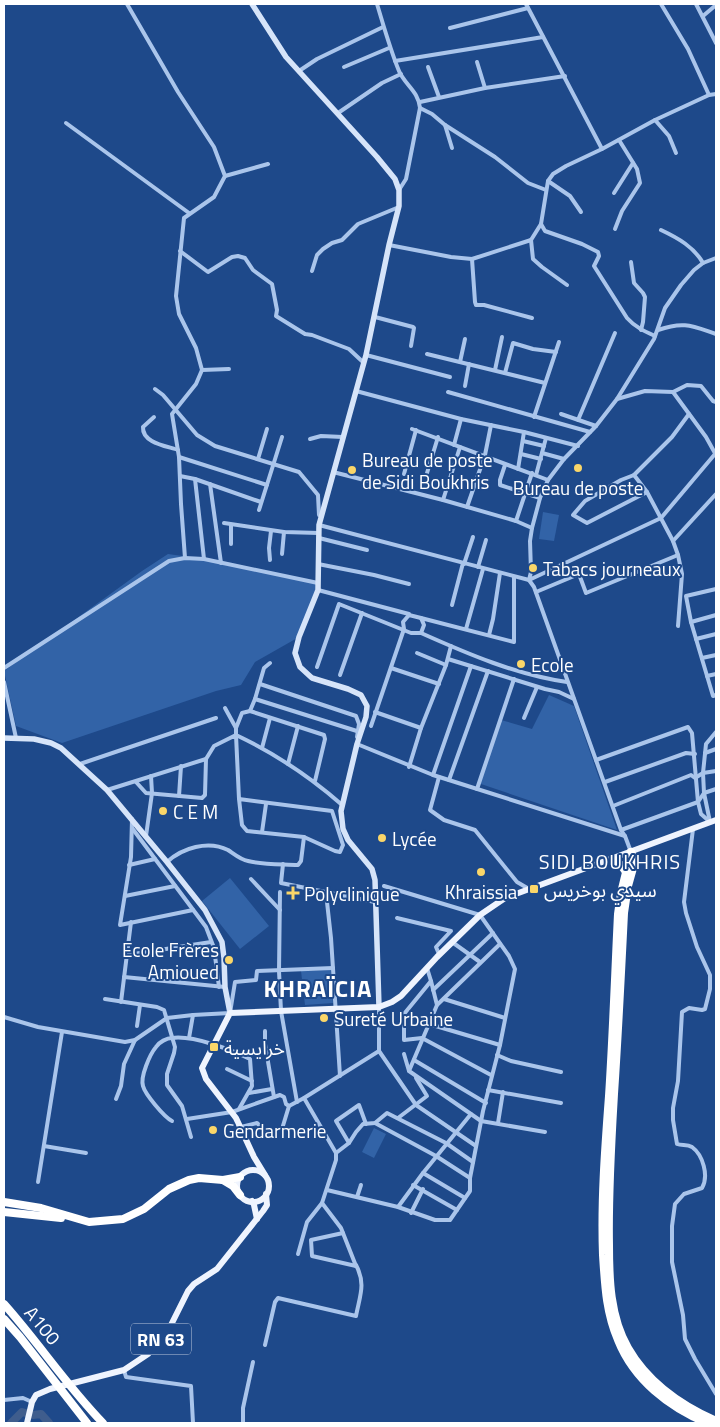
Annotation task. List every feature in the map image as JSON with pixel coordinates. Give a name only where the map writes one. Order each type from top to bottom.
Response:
[{"type":"highway","points":[[631,852],[620,893],[618,914],[603,1185],[603,1237],[607,1305],[618,1342],[638,1375],[674,1406],[707,1423]]},
{"type":"highway","points":[[631,852],[635,861],[628,886],[624,913],[608,1193],[609,1262],[612,1301],[624,1339],[643,1370],[672,1397],[716,1421]]},
{"type":"highway","points":[[612,859],[621,865],[626,872]]},
{"type":"highway","points":[[4,1212],[89,1222],[123,1219],[144,1209],[169,1189],[189,1180],[199,1178],[223,1180],[242,1175]]},
{"type":"highway","points":[[223,1180],[234,1186],[240,1194]]},
{"type":"highway","points":[[4,1202],[41,1208],[89,1222]]},
{"type":"highway","name":"A100","points":[[4,1304],[57,1367],[81,1400],[103,1423]]},
{"type":"highway","name":"A100","points":[[4,1320],[20,1337],[87,1423]]},
{"type":"main road","points":[[252,4],[286,57],[395,179],[399,190],[399,206],[366,355],[318,525],[318,586],[295,652],[300,667],[312,678],[361,695],[367,706],[366,718],[360,732],[340,811],[343,829],[348,840],[372,869],[375,880],[379,1007]]},
{"type":"main road","points":[[4,738],[51,743],[80,764],[107,790],[146,836],[205,910],[219,934],[224,958],[222,987],[230,1014],[202,1068],[206,1079],[235,1111],[254,1157],[269,1185],[266,1194],[267,1205],[257,1219]]},
{"type":"main road","points":[[230,1014],[379,1007],[392,1002],[480,915],[505,898],[713,821]]},
{"type":"main road","points":[[254,1157],[250,1167],[242,1175],[237,1186],[243,1198],[252,1201],[260,1200],[266,1194]]},
{"type":"main road","points":[[242,1175],[253,1170],[265,1175]]},
{"type":"main road","points":[[252,1201],[257,1219]]},
{"type":"main road","name":"RN 63","points":[[32,1402],[36,1395],[50,1389],[124,1370],[148,1354],[170,1327],[188,1291],[194,1284],[217,1269],[257,1219]]},
{"type":"main road","points":[[27,1422],[32,1402]]},
{"type":"street","points":[[127,4],[178,92],[214,147],[225,176]]},
{"type":"street","points":[[377,4],[395,61],[401,74],[420,102],[406,179],[399,190]]},
{"type":"street","points":[[661,4],[688,49],[709,95]]},
{"type":"street","points":[[696,4],[716,42]]},
{"type":"street","points":[[703,16],[716,5]]},
{"type":"street","points":[[450,28],[527,6],[602,149]]},
{"type":"street","points":[[299,71],[317,59],[383,27]]},
{"type":"street","points":[[395,61],[544,37]]},
{"type":"street","points":[[344,68],[390,48]]},
{"type":"street","points":[[477,62],[485,88]]},
{"type":"street","points":[[428,67],[439,98]]},
{"type":"street","points":[[338,113],[382,83],[401,74]]},
{"type":"street","points":[[420,102],[485,88],[565,76]]},
{"type":"street","points":[[567,285],[533,259],[531,240],[541,224],[545,209],[548,181],[553,174],[655,120],[709,95],[716,94]]},
{"type":"street","points":[[420,108],[432,114],[445,125],[495,157],[528,183],[546,190]]},
{"type":"street","points":[[655,120],[669,136],[676,153]]},
{"type":"street","points":[[66,123],[189,213]]},
{"type":"street","points":[[445,125],[452,148]]},
{"type":"street","points":[[615,229],[622,211],[640,183],[637,170],[619,140]]},
{"type":"street","points":[[614,193],[633,163]]},
{"type":"street","points":[[185,558],[179,457],[172,414],[196,384],[202,370],[196,348],[180,314],[176,296],[184,218],[214,197],[225,176],[268,164]]},
{"type":"street","points":[[548,181],[570,196],[582,212]]},
{"type":"street","points":[[312,271],[317,255],[324,249],[342,240],[358,224],[399,206]]},
{"type":"street","points":[[541,224],[544,231],[582,244],[598,252],[599,256],[594,266],[627,318],[641,330],[655,336]]},
{"type":"street","points":[[661,230],[689,246],[698,254],[703,263]]},
{"type":"street","points":[[389,245],[451,257],[472,258],[531,240]]},
{"type":"street","points":[[180,251],[208,272],[232,257],[244,258],[253,270],[272,284],[277,310],[276,316],[305,334],[349,349],[364,363]]},
{"type":"street","points":[[472,258],[476,305],[484,305],[532,318]]},
{"type":"street","points":[[631,852],[626,836],[621,830],[536,592],[529,580],[531,572],[530,540],[540,498],[548,480],[564,459],[596,426],[618,399],[655,336],[665,308],[694,270],[703,263],[716,259]]},
{"type":"street","points":[[631,262],[634,283],[643,293],[644,297],[641,330]]},
{"type":"street","points":[[375,317],[413,327],[411,346]]},
{"type":"street","points":[[658,330],[671,326],[688,325],[716,334]]},
{"type":"street","points":[[578,420],[615,332]]},
{"type":"street","points":[[495,370],[502,337]]},
{"type":"street","points":[[460,362],[465,338]]},
{"type":"street","points":[[534,417],[560,342]]},
{"type":"street","points":[[505,373],[513,343],[533,349],[556,352]]},
{"type":"street","points":[[427,354],[545,382]]},
{"type":"street","points":[[366,355],[450,377]]},
{"type":"street","points":[[464,386],[469,364]]},
{"type":"street","points":[[202,370],[229,369]]},
{"type":"street","points":[[618,399],[645,390],[673,392],[687,385],[701,386],[713,401],[716,402]]},
{"type":"street","points":[[154,389],[163,395],[197,435],[215,446],[299,472],[318,495],[320,507],[318,525],[529,580],[661,518],[716,455],[706,437],[673,392]]},
{"type":"street","points":[[356,391],[461,419],[578,446]]},
{"type":"street","points":[[448,392],[590,432]]},
{"type":"street","points":[[561,414],[596,426]]},
{"type":"street","points":[[647,492],[587,523],[573,515],[585,501],[621,480],[634,475],[672,437],[689,414]]},
{"type":"street","points":[[154,417],[143,427],[144,434],[156,443],[178,450]]},
{"type":"street","points":[[454,445],[461,419]]},
{"type":"street","points":[[467,507],[485,455],[491,425]]},
{"type":"street","points":[[258,459],[267,428]]},
{"type":"street","points":[[404,474],[414,429],[548,480]]},
{"type":"street","points":[[518,469],[524,432]]},
{"type":"street","points":[[310,438],[321,436],[343,437]]},
{"type":"street","points":[[259,510],[282,437]]},
{"type":"street","points":[[427,473],[438,437]]},
{"type":"street","points":[[516,521],[525,492],[541,459],[546,438]]},
{"type":"street","points":[[523,441],[544,446]]},
{"type":"street","points":[[443,500],[460,447]]},
{"type":"street","points":[[542,453],[564,459]]},
{"type":"street","points":[[520,454],[541,459]]},
{"type":"street","points":[[179,457],[267,485]]},
{"type":"street","points":[[505,465],[500,485],[540,498]]},
{"type":"street","points":[[333,472],[443,500],[516,521],[532,528]]},
{"type":"street","points":[[634,475],[647,492],[673,541],[678,555],[682,574],[678,626]]},
{"type":"street","points":[[180,476],[195,479],[261,502]]},
{"type":"street","points":[[195,479],[204,559]]},
{"type":"street","points":[[210,484],[220,563]]},
{"type":"street","points":[[673,541],[716,494]]},
{"type":"street","points":[[224,523],[271,531],[319,536],[367,550]]},
{"type":"street","points":[[231,525],[231,544]]},
{"type":"street","points":[[270,560],[271,531]]},
{"type":"street","points":[[282,554],[284,532]]},
{"type":"street","points":[[452,605],[463,564],[473,537]]},
{"type":"street","points":[[466,629],[486,540]]},
{"type":"street","points":[[536,592],[579,574],[586,593],[678,555]]},
{"type":"street","points":[[4,668],[169,561],[185,558],[204,559],[318,586],[421,618],[424,625],[421,633]]},
{"type":"street","points":[[318,564],[409,584]]},
{"type":"street","points":[[489,635],[500,573]]},
{"type":"street","points":[[370,726],[404,629],[403,622],[409,615],[514,642],[514,577]]},
{"type":"street","points":[[716,589],[686,596],[686,604],[696,640],[713,696],[716,695]]},
{"type":"street","points":[[316,666],[339,604],[411,632],[421,633],[491,662],[542,678],[568,682]]},
{"type":"street","points":[[340,675],[362,613]]},
{"type":"street","points":[[691,622],[716,615]]},
{"type":"street","points":[[696,640],[716,634]]},
{"type":"street","points":[[409,767],[421,728],[446,665],[451,646]]},
{"type":"street","points":[[417,654],[446,665]]},
{"type":"street","points":[[702,658],[716,655]]},
{"type":"street","points":[[448,659],[559,692],[574,699]]},
{"type":"street","points":[[250,712],[264,668],[270,664]]},
{"type":"street","points":[[433,775],[471,666]]},
{"type":"street","points":[[391,668],[439,684]]},
{"type":"street","points":[[449,780],[488,671]]},
{"type":"street","points":[[707,676],[716,674]]},
{"type":"street","points":[[477,789],[514,679]]},
{"type":"street","points":[[4,682],[16,738]]},
{"type":"street","points":[[260,684],[356,716],[360,732],[355,751]]},
{"type":"street","points":[[524,718],[537,687]]},
{"type":"street","points":[[255,699],[360,732]]},
{"type":"street","points":[[225,708],[236,728]]},
{"type":"street","points":[[315,781],[325,737],[298,726],[250,712],[242,713],[236,728],[236,735],[239,799],[244,828],[250,832],[304,837],[340,852],[343,845],[332,811]]},
{"type":"street","points":[[375,712],[421,728]]},
{"type":"street","points":[[80,764],[216,718]]},
{"type":"street","points":[[262,748],[270,718]]},
{"type":"street","points":[[288,764],[298,726]]},
{"type":"street","points":[[596,760],[688,727],[692,733],[695,778],[701,814],[713,821]]},
{"type":"street","points":[[713,821],[704,793],[703,773],[706,744],[716,732]]},
{"type":"street","points":[[236,735],[262,748],[315,781],[342,804]]},
{"type":"street","points":[[136,782],[143,791],[152,793],[204,797],[206,759],[214,746],[236,735]]},
{"type":"street","points":[[357,744],[409,767],[626,836]]},
{"type":"street","points":[[705,753],[716,749]]},
{"type":"street","points":[[605,782],[686,753],[694,754]]},
{"type":"street","points":[[107,790],[206,759]]},
{"type":"street","points":[[179,796],[181,766]]},
{"type":"street","points":[[695,778],[703,773],[716,771]]},
{"type":"street","points":[[613,806],[691,775],[695,778]]},
{"type":"street","points":[[146,836],[152,793],[152,776]]},
{"type":"street","points":[[439,777],[430,810],[444,820],[474,830],[517,882],[529,889]]},
{"type":"street","points":[[621,830],[698,802],[704,793],[716,790]]},
{"type":"street","points":[[239,799],[266,804],[340,811]]},
{"type":"street","points":[[262,832],[266,804]]},
{"type":"street","points":[[132,819],[129,865],[120,924],[193,910]]},
{"type":"street","points":[[124,977],[222,987],[214,948],[206,927],[132,828]]},
{"type":"street","points":[[693,828],[685,907],[697,947],[710,975],[711,982],[705,1009],[689,1008],[682,1012],[679,1075],[673,1102],[673,1120],[677,1144],[691,1146],[697,1152],[702,1161],[705,1177],[702,1188],[684,1194],[675,1204],[672,1226],[672,1262],[686,1339],[695,1359],[716,1394]]},
{"type":"street","points":[[167,862],[176,854],[193,848],[211,846],[226,849],[246,861],[300,864],[304,837]]},
{"type":"street","points":[[129,865],[155,859]]},
{"type":"street","points":[[283,864],[281,883],[375,902]]},
{"type":"street","points":[[251,879],[280,910]]},
{"type":"street","points":[[125,896],[174,886]]},
{"type":"street","points":[[328,1190],[398,1207],[434,1220],[450,1220],[470,1191],[470,1178],[481,1121],[506,1018],[515,969],[480,915],[384,886]]},
{"type":"street","points":[[280,892],[279,971],[281,1012],[297,1102]]},
{"type":"street","points":[[326,893],[340,1076]]},
{"type":"street","points":[[397,918],[451,931],[436,947],[440,954]]},
{"type":"street","points":[[122,1002],[131,922]]},
{"type":"street","points":[[433,990],[493,933]]},
{"type":"street","points":[[127,956],[212,942]]},
{"type":"street","points":[[452,942],[480,962]]},
{"type":"street","points":[[409,1072],[437,1005],[500,944]]},
{"type":"street","points":[[116,1099],[124,1064],[136,1040],[167,1018],[230,1014],[236,982],[256,980],[257,971],[333,968]]},
{"type":"street","points":[[426,968],[432,981],[437,1005]]},
{"type":"street","points":[[432,981],[404,1014],[404,1040],[422,1038],[491,1076]]},
{"type":"street","points":[[105,999],[162,1008],[164,1010],[174,1053],[167,1074],[167,1085],[182,1106],[191,1137]]},
{"type":"street","points":[[444,999],[506,1018]]},
{"type":"street","points":[[137,1026],[140,1004]]},
{"type":"street","points":[[379,1007],[379,1051],[416,1105],[476,1146]]},
{"type":"street","points":[[190,1038],[193,1015]]},
{"type":"street","points":[[4,1017],[62,1032],[117,1041],[136,1040]]},
{"type":"street","points":[[429,1024],[500,1045]]},
{"type":"street","points":[[265,1031],[265,1044],[274,1097]]},
{"type":"street","points":[[38,1182],[62,1032]]},
{"type":"street","points":[[172,1122],[158,1108],[142,1086],[143,1072],[155,1047],[161,1042],[172,1038],[190,1038],[250,1059],[252,1081],[249,1093],[235,1111]]},
{"type":"street","points":[[282,1129],[289,1106],[379,1051]]},
{"type":"street","points":[[398,1118],[426,1096],[416,1079],[409,1072],[404,1054]]},
{"type":"street","points":[[497,1054],[511,1061],[561,1072]]},
{"type":"street","points":[[414,1060],[486,1103]]},
{"type":"street","points":[[226,1069],[252,1081]]},
{"type":"street","points":[[409,1072],[481,1121],[545,1132]]},
{"type":"street","points":[[249,1093],[272,1089]]},
{"type":"street","points":[[488,1090],[561,1103]]},
{"type":"street","points":[[498,1123],[503,1092]]},
{"type":"street","points":[[187,1120],[235,1111],[282,1095],[289,1106]]},
{"type":"street","points":[[304,1098],[336,1153]]},
{"type":"street","points":[[349,1142],[336,1122],[359,1105],[366,1124]]},
{"type":"street","points":[[375,1123],[387,1112],[446,1143],[473,1162]]},
{"type":"street","points":[[398,1207],[413,1185],[471,1114]]},
{"type":"street","points":[[298,1254],[307,1222],[322,1203],[328,1190],[336,1153],[349,1142],[364,1124],[375,1123],[436,1156],[470,1178]]},
{"type":"street","points":[[241,1128],[257,1124],[265,1131]]},
{"type":"street","points":[[44,1146],[86,1153]]},
{"type":"street","points":[[423,1173],[464,1198]]},
{"type":"street","points":[[357,1197],[361,1185]]},
{"type":"street","points":[[413,1185],[457,1210]]},
{"type":"street","points":[[411,1213],[423,1189]]},
{"type":"street","points":[[264,1345],[275,1302],[278,1298],[356,1316],[362,1275],[336,1219],[322,1203]]},
{"type":"street","points":[[344,1234],[311,1240],[312,1256],[356,1265]]},
{"type":"street","points":[[243,1423],[243,1408],[253,1362]]},
{"type":"street","points":[[124,1370],[126,1377],[190,1386],[193,1423]]},
{"type":"street","points":[[4,1400],[23,1398],[32,1402]]},
{"type":"shaded area","points":[[543,512],[559,515],[554,541],[539,539]]},
{"type":"shaded area","points":[[168,554],[204,559],[318,583],[299,637],[255,662],[241,685],[216,691],[62,743],[16,726],[4,671]]},
{"type":"shaded area","points":[[549,695],[574,706],[617,830],[478,783],[501,720],[532,729]]},
{"type":"shaded area","points":[[230,878],[269,926],[240,949],[202,901]]},
{"type":"shaded area","points":[[331,970],[333,1003],[305,1005],[301,971]]},
{"type":"shaded area","points":[[374,1128],[386,1134],[374,1158],[362,1152]]},
{"type":"waterway","points":[[11,1423],[22,1412],[33,1415],[41,1414],[49,1423]]},
{"type":"place","name":"Bureau de poste","points":[[578,468]]},
{"type":"place","name":"Bureau de poste de Sidi Boukhris","points":[[352,470]]},
{"type":"place","name":"Tabacs journeaux","points":[[533,568]]},
{"type":"place","name":"Ecole","points":[[521,664]]},
{"type":"place","name":"C E M","points":[[163,811]]},
{"type":"place","name":"Lycée","points":[[382,838]]},
{"type":"place","name":"Khraissia","points":[[481,872]]},
{"type":"place","name":"سيدي بوخريس","points":[[534,889]]},
{"type":"place","name":"Polyclinique","points":[[293,893]]},
{"type":"place","name":"Ecole Frères Amioued","points":[[229,960]]},
{"type":"place","name":"Sureté Urbaine","points":[[324,1018]]},
{"type":"place","name":"خرايسية","points":[[214,1047]]},
{"type":"place","name":"Gendarmerie","points":[[213,1130]]},
{"type":"district","name":"SIDI BOUKHRIS","points":[[610,861]]},
{"type":"district","name":"KHRAÏCIA","points":[[318,988]]}]
